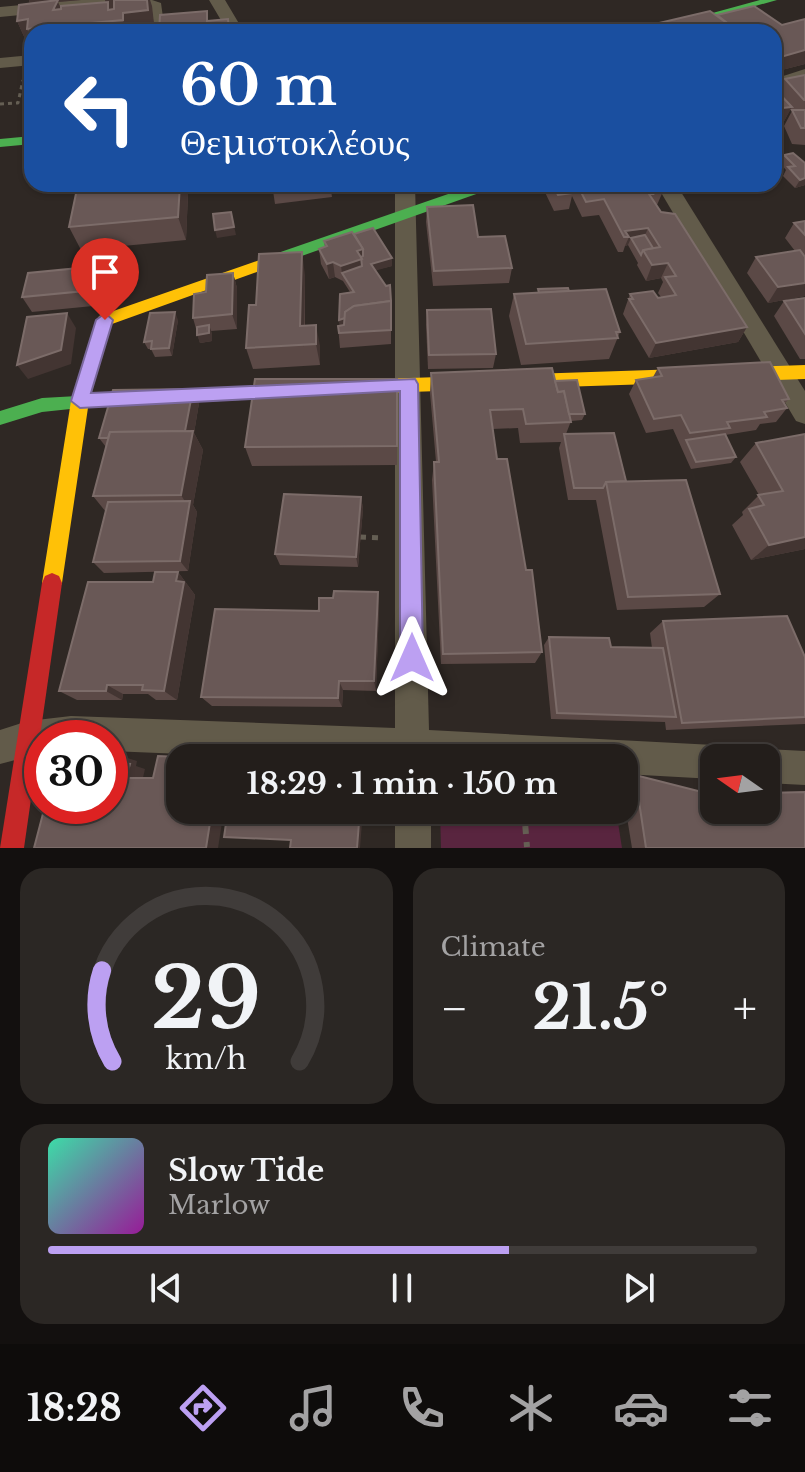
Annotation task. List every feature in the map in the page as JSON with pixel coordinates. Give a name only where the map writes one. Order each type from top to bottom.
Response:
[{"type":"street","points":[[0,12],[122,0]]},
{"type":"street","points":[[136,0],[156,6],[157,24]]},
{"type":"street","points":[[217,0],[231,24]]},
{"type":"street","points":[[680,24],[772,0]]},
{"type":"street","points":[[0,63],[24,61]]},
{"type":"street","points":[[782,82],[805,74]]},
{"type":"street","points":[[0,143],[24,141]]},
{"type":"street","points":[[405,192],[412,744]]},
{"type":"street","points":[[11,848],[14,743],[80,401],[105,320],[468,192]]},
{"type":"street","points":[[671,192],[793,373],[805,413]]},
{"type":"street","points":[[0,418],[42,405],[80,401],[409,384],[793,373]]},
{"type":"street","points":[[14,743],[71,733],[268,744]]},
{"type":"street","points":[[638,759],[700,762]]},
{"type":"street","points":[[780,767],[805,768]]},
{"type":"street","points":[[413,824],[413,848]]},
{"type":"path","points":[[0,104],[18,103],[23,80]]},
{"type":"path","points":[[519,848],[529,848],[526,824]]},
{"type":"shaded area","points":[[440,824],[618,824],[622,848],[441,848]]},
{"type":"building","points":[[58,0],[53,10],[61,9],[61,6],[108,2],[108,10],[114,9],[114,0],[147,0],[148,10],[123,13],[123,20],[28,24],[28,19],[17,21],[19,5]]},
{"type":"building","points":[[754,6],[781,24],[729,24],[717,15]]},
{"type":"building","points":[[207,11],[207,21],[228,19],[228,24],[159,24],[160,15]]},
{"type":"building","points":[[710,11],[728,24],[660,24]]},
{"type":"building","points":[[805,19],[805,50],[782,57],[782,25]]},
{"type":"building","points":[[805,75],[805,100],[804,100],[785,79]]},
{"type":"building","points":[[782,96],[792,107],[782,108]]},
{"type":"building","points":[[792,110],[805,110],[805,128],[801,128]]},
{"type":"building","points":[[793,153],[805,163],[805,178],[800,180],[788,167],[795,166],[784,155]]},
{"type":"building","points":[[76,192],[180,192],[178,217],[69,227]]},
{"type":"building","points":[[581,192],[652,192],[649,194],[661,212],[675,214],[747,327],[656,343],[629,299],[633,299],[630,294],[653,291],[658,298],[676,295],[665,277],[676,276],[668,263],[652,265],[643,250],[660,247],[648,228],[625,231],[629,237],[624,237],[604,199],[586,202]]},
{"type":"building","points":[[473,205],[478,237],[505,236],[512,268],[434,271],[427,207]]},
{"type":"building","points":[[231,212],[234,227],[215,230],[213,214]]},
{"type":"building","points":[[805,221],[805,235],[794,223]]},
{"type":"building","points":[[373,228],[392,258],[371,264],[386,286],[390,285],[391,301],[354,306],[345,312],[345,318],[339,320],[340,294],[354,292],[342,273],[362,266],[363,249],[354,234]]},
{"type":"building","points":[[352,232],[363,249],[357,251],[362,259],[341,266],[333,262],[327,264],[319,249],[327,246],[324,241]]},
{"type":"building","points":[[645,235],[653,248],[643,250],[641,255],[631,238]]},
{"type":"building","points":[[800,250],[805,257],[805,283],[778,287],[756,257]]},
{"type":"building","points":[[302,252],[300,326],[316,325],[316,344],[246,348],[249,305],[256,305],[259,254]]},
{"type":"building","points":[[90,267],[85,291],[22,297],[28,273]]},
{"type":"building","points":[[233,273],[232,314],[193,318],[194,294],[206,292],[207,275]]},
{"type":"building","points":[[568,288],[569,291],[539,293],[538,289]]},
{"type":"building","points":[[606,289],[620,332],[616,332],[618,338],[526,344],[514,294]]},
{"type":"building","points":[[805,298],[805,334],[784,301]]},
{"type":"building","points":[[391,301],[391,330],[339,333],[338,326],[344,325],[345,312],[354,306]]},
{"type":"building","points":[[491,309],[496,354],[429,355],[427,310]]},
{"type":"building","points":[[175,312],[169,348],[151,349],[152,341],[144,342],[150,313]]},
{"type":"building","points":[[67,313],[61,350],[17,365],[27,317]]},
{"type":"building","points":[[209,325],[209,333],[197,335],[197,327]]},
{"type":"building","points":[[770,362],[789,399],[782,400],[787,408],[764,412],[767,417],[727,422],[730,428],[690,433],[681,415],[654,419],[636,380],[662,376],[658,368]]},
{"type":"building","points":[[552,368],[558,392],[564,391],[571,422],[526,424],[523,409],[490,410],[497,459],[507,459],[526,570],[532,570],[542,652],[443,654],[434,462],[439,462],[431,373]]},
{"type":"building","points":[[255,379],[397,379],[397,446],[245,447]]},
{"type":"building","points":[[577,380],[585,414],[569,414],[564,391],[558,392],[555,381]]},
{"type":"building","points":[[193,389],[185,431],[110,432],[108,438],[99,438],[113,390]]},
{"type":"building","points":[[193,431],[181,495],[93,496],[110,432]]},
{"type":"building","points":[[614,433],[626,481],[606,482],[603,488],[574,488],[564,434]]},
{"type":"building","points":[[725,434],[736,457],[696,462],[686,440]]},
{"type":"building","points":[[805,434],[805,537],[769,545],[749,509],[764,505],[758,495],[783,491],[756,443]]},
{"type":"building","points":[[686,480],[720,594],[628,597],[606,482]]},
{"type":"building","points":[[284,494],[361,497],[356,557],[275,554]]},
{"type":"building","points":[[190,501],[180,561],[93,562],[108,502]]},
{"type":"building","points":[[155,572],[178,572],[176,581],[184,582],[164,691],[142,690],[143,685],[107,685],[106,691],[59,691],[88,582],[153,582]]},
{"type":"building","points":[[334,591],[378,592],[374,681],[339,681],[338,698],[201,697],[215,609],[319,611],[319,598],[333,598]]},
{"type":"building","points":[[787,616],[805,657],[805,717],[682,723],[663,621]]},
{"type":"building","points":[[549,637],[609,638],[611,647],[663,648],[676,717],[557,713]]},
{"type":"building","points":[[158,756],[166,756],[166,824],[210,824],[206,848],[34,848],[40,824],[128,824],[128,778],[153,778]]},
{"type":"building","points":[[638,776],[700,791],[700,824],[780,824],[780,793],[805,792],[805,848],[646,848]]},
{"type":"building","points":[[226,824],[359,824],[357,848],[290,848],[291,840],[224,837]]},
{"type":"traffic: fast","points":[[680,24],[772,0]]},
{"type":"traffic: fast","points":[[0,143],[24,141]]},
{"type":"traffic: fast","points":[[277,259],[468,192]]},
{"type":"traffic: fast","points":[[0,418],[42,405],[80,401],[378,386]]},
{"type":"traffic: slow","points":[[52,583],[80,401],[105,320],[277,259]]},
{"type":"traffic: slow","points":[[378,386],[805,372]]},
{"type":"traffic: jam","points":[[11,848],[52,583]]},
{"type":"route","points":[[105,320],[80,401],[409,384],[412,658]]}]
